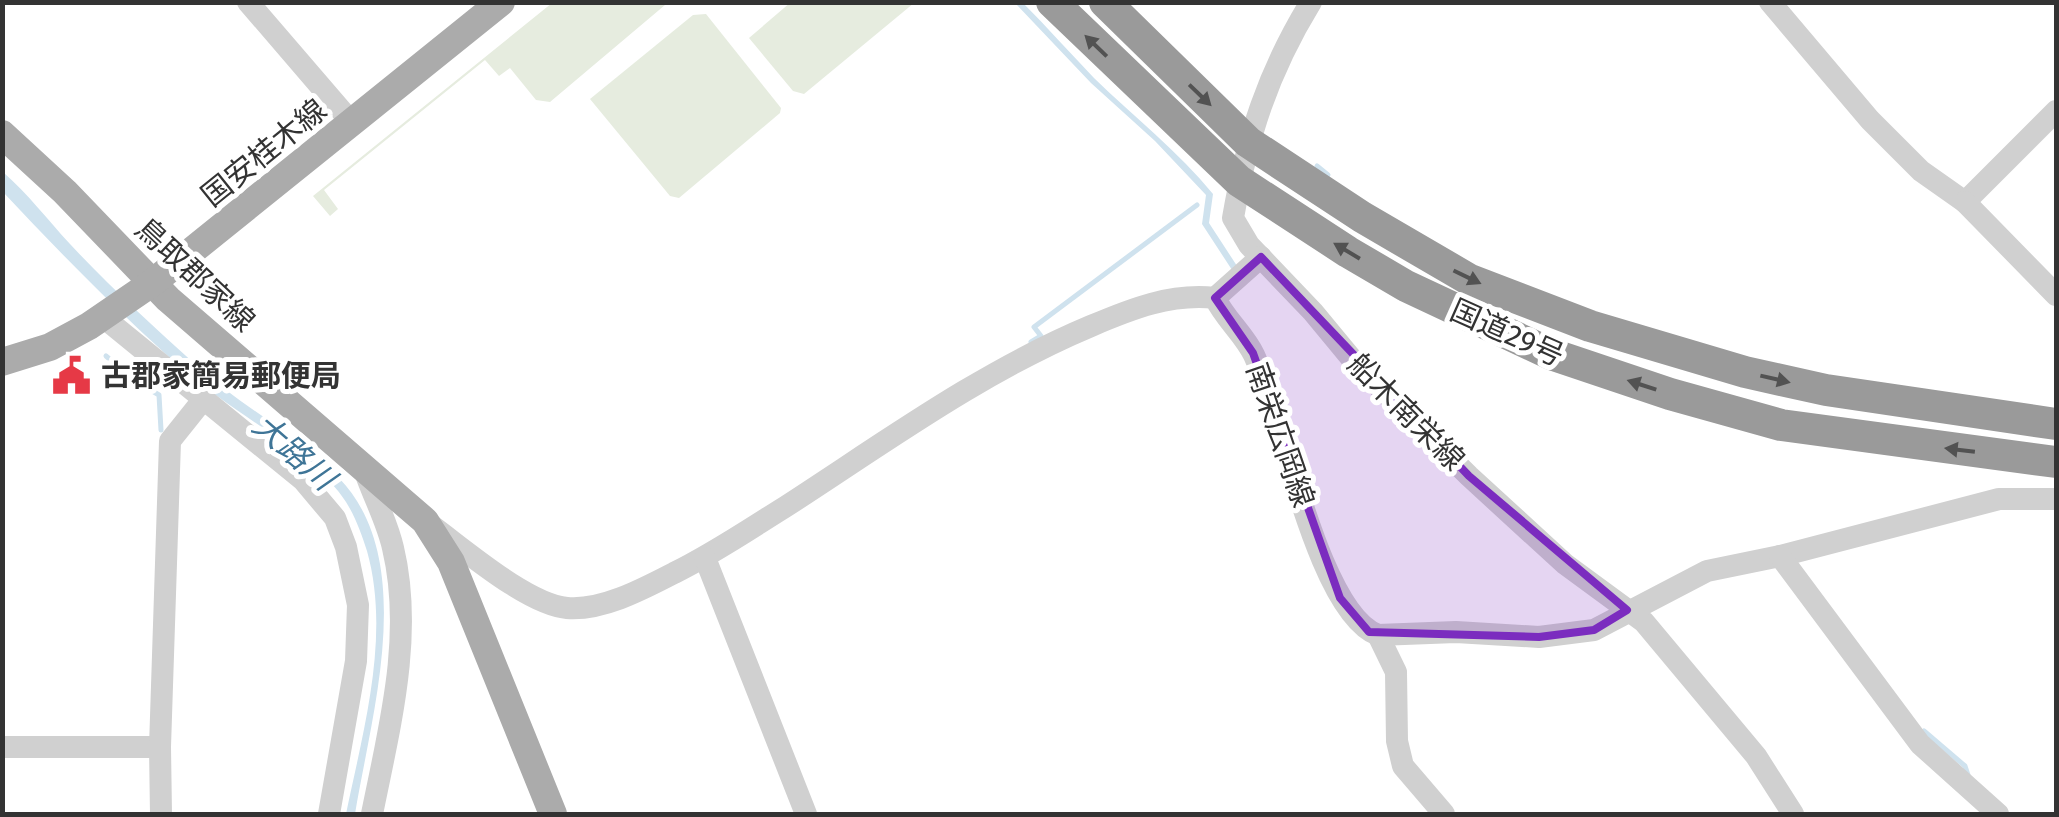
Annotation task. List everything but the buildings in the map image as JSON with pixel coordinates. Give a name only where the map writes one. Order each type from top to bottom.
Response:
[{"type":"highway","name":"国道29号","points":[[1052,2],[1239,181],[1406,286],[1551,354],[1781,426],[2056,462]]},
{"type":"highway","name":"国道29号","points":[[1105,2],[1248,142],[1362,217],[1470,280],[1590,326],[1745,372],[1826,390],[2056,424]]},
{"type":"main road","name":"国安桂木線","points":[[2,362],[50,346],[144,289],[500,2]]},
{"type":"main road","name":"鳥取郡家線","points":[[2,134],[65,192],[144,289],[426,520],[451,562],[553,814]]},
{"type":"street","points":[[248,2],[352,123]]},
{"type":"street","name":"船木南栄線","points":[[1311,2],[1282,48],[1248,142],[1233,218],[1249,245],[1356,364],[1470,476],[1565,564],[1655,635],[1756,756],[1793,814]]},
{"type":"street","points":[[1770,2],[1870,120],[1920,171],[1964,202],[2056,295]]},
{"type":"street","points":[[1964,202],[2056,111]]},
{"type":"street","points":[[426,520],[544,604],[571,608],[638,591],[704,558],[944,403],[1025,356],[1118,314],[1163,300],[1192,295],[1215,298],[1261,257]]},
{"type":"street","name":"南栄広岡線","points":[[1215,298],[1223,316],[1253,353],[1298,490],[1340,598],[1369,632],[1378,635]]},
{"type":"street","points":[[107,314],[202,401],[303,480],[335,518],[346,547],[358,606],[356,661],[329,814]]},
{"type":"street","points":[[161,814],[170,440],[202,401]]},
{"type":"street","points":[[364,470],[394,552],[400,620],[394,698],[372,814]]},
{"type":"street","points":[[1444,814],[1403,766],[1397,741],[1396,672],[1378,635],[1456,632],[1539,637],[1594,630],[1707,571],[1999,500],[2056,499]]},
{"type":"street","points":[[346,547],[390,536]]},
{"type":"street","points":[[1780,556],[1920,744],[1998,814]]},
{"type":"street","points":[[704,558],[806,814]]},
{"type":"street","points":[[2,747],[160,747]]},
{"type":"highlighted area","points":[[1261,257],[1469,476],[1627,610],[1594,630],[1539,637],[1369,632],[1340,598],[1253,353],[1215,298]]},
{"type":"shaded area","points":[[791,2],[914,3],[804,94],[793,91],[749,38]]},
{"type":"shaded area","points":[[552,3],[665,5],[550,102],[536,100],[510,68],[499,76],[485,60],[324,190],[338,209],[330,216],[313,196]]},
{"type":"shaded area","points":[[706,14],[781,108],[780,113],[679,198],[670,196],[590,99],[693,15]]},
{"type":"water","points":[[1015,3],[1023,3],[1213,194],[1209,223],[1239,269],[1234,273],[1202,224],[1206,195]]},
{"type":"water","points":[[3,172],[85,260],[213,380],[323,462],[363,512],[378,552],[383,640],[355,814],[346,814],[372,683],[376,616],[367,551],[349,507],[315,468],[187,373],[116,307],[3,192]]},
{"type":"waterway","points":[[1317,166],[1328,175]]},
{"type":"waterway","points":[[1031,342],[1041,336],[1034,327],[1197,205]]},
{"type":"waterway","points":[[106,356],[159,395],[161,430]]},
{"type":"waterway","points":[[1924,731],[1965,766],[1968,775]]},
{"type":"place","name":"古郡家簡易郵便局","points":[[71,376]]},
{"type":"water label","name":"大路川","points":[[294,452]]}]
